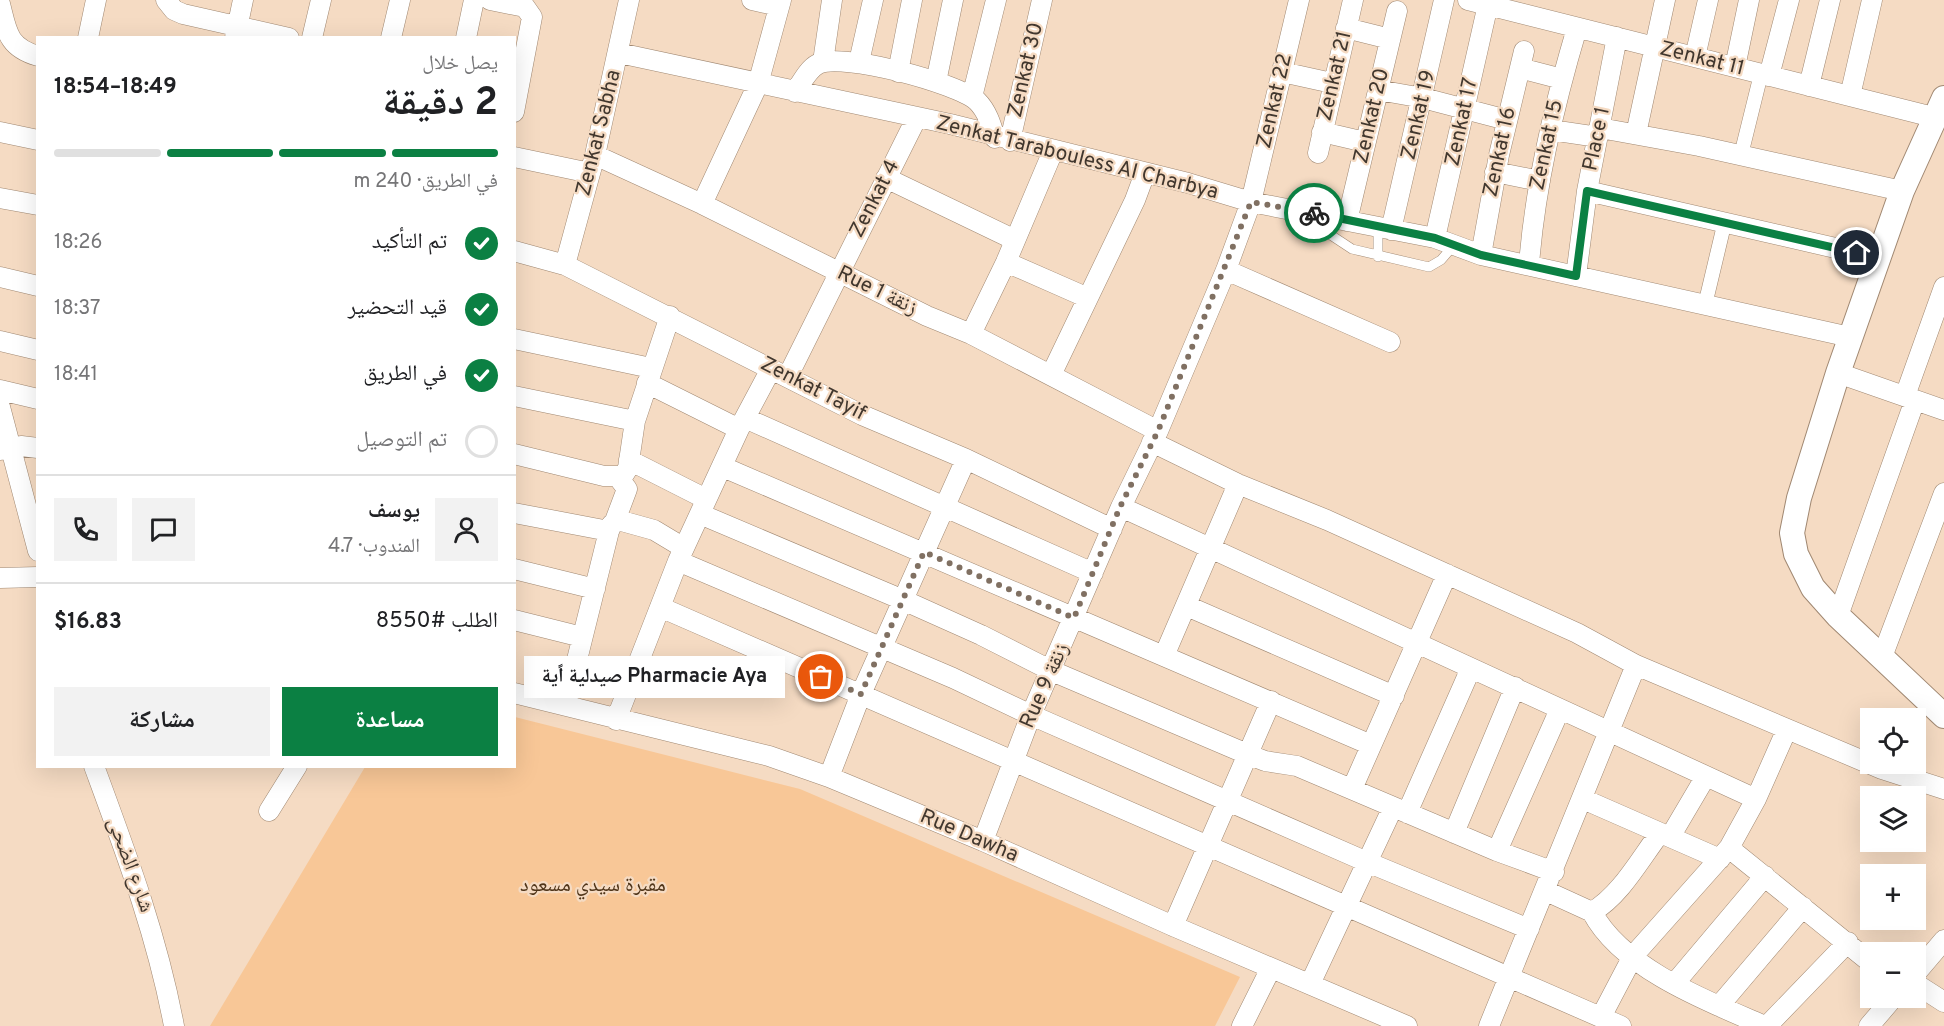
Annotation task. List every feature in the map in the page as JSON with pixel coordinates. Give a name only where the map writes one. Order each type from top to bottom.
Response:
[{"type":"street","points":[[88,36],[96,0]]},
{"type":"street","points":[[165,0],[174,10],[236,32],[271,36]]},
{"type":"street","points":[[236,32],[243,0]]},
{"type":"street","points":[[312,36],[321,0]]},
{"type":"street","points":[[391,36],[400,0]]},
{"type":"street","points":[[466,36],[474,0]]},
{"type":"street","points":[[490,0],[530,10],[532,24],[517,87]]},
{"type":"street","name":"Zenkat Sabha","points":[[565,265],[592,164],[629,0]]},
{"type":"street","points":[[702,204],[758,84],[780,3],[752,0]]},
{"type":"street","points":[[823,62],[832,0]]},
{"type":"street","points":[[859,62],[873,0]]},
{"type":"street","points":[[898,72],[912,0]]},
{"type":"street","points":[[936,82],[953,0]]},
{"type":"street","points":[[972,97],[996,0]]},
{"type":"street","name":"Zenkat 30","points":[[1003,139],[1042,0]]},
{"type":"street","name":"Zenkat 22","points":[[1251,202],[1299,0]]},
{"type":"street","name":"Zenkat 21","points":[[1318,153],[1332,83],[1353,0]]},
{"type":"street","name":"Zenkat 19","points":[[1385,229],[1423,98],[1444,0]]},
{"type":"street","name":"Zenkat 11","points":[[1468,0],[1489,3],[1617,38],[1850,96],[1940,108]]},
{"type":"street","points":[[1636,134],[1665,0]]},
{"type":"street","points":[[1695,57],[1708,0]]},
{"type":"street","points":[[1735,67],[1749,0]]},
{"type":"street","points":[[1741,155],[1789,0]]},
{"type":"street","points":[[1809,86],[1830,0]]},
{"type":"street","points":[[1850,96],[1872,0]]},
{"type":"street","points":[[0,3],[11,41],[24,51],[36,55]]},
{"type":"street","name":"Zenkat 17","points":[[1435,238],[1489,3]]},
{"type":"street","name":"Zenkat 20","points":[[1347,220],[1397,11]]},
{"type":"street","name":"Zenkat 15","points":[[1528,265],[1533,210],[1562,79],[1577,27]]},
{"type":"street","points":[[1346,28],[1390,39]]},
{"type":"street","name":"Place 1","points":[[1576,276],[1587,191],[1617,38]]},
{"type":"street","name":"Zenkat Tarabouless Al Charbya","points":[[619,52],[916,118],[1145,173],[1251,202],[1435,238],[1481,255],[1850,337]]},
{"type":"street","name":"Zenkat 16","points":[[1481,255],[1495,172],[1522,59],[1562,79]]},
{"type":"street","points":[[795,92],[809,71],[823,62],[859,62],[936,82],[972,97],[1003,139]]},
{"type":"street","points":[[1282,72],[1332,83]]},
{"type":"street","points":[[1378,90],[1423,98],[1507,120]]},
{"type":"street","points":[[1940,108],[1902,190],[1850,337],[1799,498],[1792,533],[1796,554],[1813,588],[1838,616],[1882,657],[1942,706]]},
{"type":"street","name":"Zenkat 4","points":[[616,720],[681,555],[742,423],[779,372],[838,272],[916,118]]},
{"type":"street","points":[[1551,129],[1636,134],[1902,190]]},
{"type":"street","points":[[0,132],[36,140]]},
{"type":"street","points":[[1322,132],[1365,142]]},
{"type":"street","points":[[971,334],[1006,262],[1053,151]]},
{"type":"street","name":"Rue 1 زنقة","points":[[516,157],[592,164],[702,204],[1051,375],[1238,484],[1447,573],[1576,633],[1636,665],[1882,769],[1944,789]]},
{"type":"street","points":[[1495,172],[1540,181]]},
{"type":"street","points":[[1051,375],[1145,173]]},
{"type":"street","points":[[886,178],[1015,240]]},
{"type":"street","points":[[1587,191],[1879,258]]},
{"type":"street","points":[[0,198],[36,205]]},
{"type":"street","name":"Rue 9 زنقة","points":[[983,841],[1031,715],[1052,671],[1120,507],[1155,436],[1226,270],[1251,202]]},
{"type":"street","points":[[1705,304],[1725,221]]},
{"type":"street","name":"Zenkat Tayif","points":[[516,252],[565,265],[862,415],[966,459],[1112,529]]},
{"type":"street","points":[[1006,262],[1088,298]]},
{"type":"street","points":[[1226,270],[1390,342]]},
{"type":"street","points":[[0,277],[36,286]]},
{"type":"street","points":[[1838,616],[1944,287]]},
{"type":"street","points":[[516,455],[563,467],[618,477],[625,474],[630,459],[636,421],[669,316]]},
{"type":"street","points":[[516,340],[649,376],[742,423],[1093,573]]},
{"type":"street","points":[[0,341],[36,350]]},
{"type":"street","points":[[1838,373],[1944,410]]},
{"type":"street","points":[[0,390],[36,399]]},
{"type":"street","points":[[516,396],[636,421]]},
{"type":"street","points":[[0,407],[5,449],[29,496],[36,539]]},
{"type":"street","points":[[5,449],[21,446],[36,448]]},
{"type":"street","points":[[630,459],[703,507],[981,635],[1052,671],[1247,754],[1265,761],[1289,764],[1497,851],[1554,872]]},
{"type":"street","points":[[829,777],[861,694],[966,459]]},
{"type":"street","points":[[723,467],[1371,746]]},
{"type":"street","points":[[566,704],[612,526],[627,489],[618,477]]},
{"type":"street","points":[[1164,656],[1238,484]]},
{"type":"street","points":[[1882,657],[1944,493]]},
{"type":"street","points":[[1120,507],[1756,799]]},
{"type":"street","points":[[516,513],[654,530],[681,555],[882,648],[1366,862],[1529,929]]},
{"type":"street","points":[[516,569],[595,589]]},
{"type":"street","points":[[1352,789],[1447,573]]},
{"type":"street","points":[[0,578],[36,577]]},
{"type":"street","points":[[1187,606],[1394,696]]},
{"type":"street","points":[[660,608],[1508,979],[1622,1026]]},
{"type":"street","points":[[516,620],[582,637]]},
{"type":"street","points":[[1489,1026],[1554,872],[1636,665]]},
{"type":"street","points":[[1310,984],[1366,862],[1400,810],[1470,668]]},
{"type":"street","points":[[1454,833],[1515,687]]},
{"type":"street","name":"Rue Dawha","points":[[516,693],[769,756],[829,777],[983,841],[1173,926],[1407,1026]]},
{"type":"street","points":[[1173,926],[1271,701]]},
{"type":"street","points":[[1497,851],[1560,709]]},
{"type":"street","points":[[1601,1017],[1633,957],[1725,854],[1756,799],[1787,729]]},
{"type":"street","name":"شارع الضحى","points":[[95,768],[145,907],[163,965],[174,1026]]},
{"type":"street","points":[[269,811],[296,768]]},
{"type":"street","points":[[1592,912],[1604,906],[1665,835],[1706,776]]},
{"type":"street","points":[[1583,799],[1665,835],[1725,854],[1766,876],[1860,953]]},
{"type":"street","points":[[1674,984],[1766,876]]},
{"type":"street","points":[[1546,891],[1592,912],[1599,926],[1633,957],[1674,984],[1766,1026],[1848,942]]},
{"type":"street","points":[[1719,1006],[1803,907]]},
{"type":"street","points":[[1926,962],[1944,941]]},
{"type":"street","points":[[1242,1026],[1271,968]]},
{"type":"street","points":[[1926,990],[1944,1002]]},
{"type":"street","points":[[1875,1024],[1886,1008]]},
{"type":"lane","points":[[1291,208],[1352,249],[1378,257],[1429,267],[1441,260],[1454,245]]},
{"type":"lane","points":[[1378,257],[1385,229]]},
{"type":"green space","name":"مقبرة سيدي مسعود","points":[[516,717],[800,789],[1240,977],[1215,1026],[210,1026],[364,768],[516,768]]},
{"type":"way so far","points":[[821,677],[861,694],[924,552],[1074,618],[1120,507],[1158,431],[1226,270],[1251,202],[1314,213]]},
{"type":"place","name":"Pharmacie Aya صيدلية اًية","points":[[821,677]]},
{"type":"route","points":[[1314,213],[1435,238],[1481,255],[1576,276],[1587,191],[1857,253]]}]
